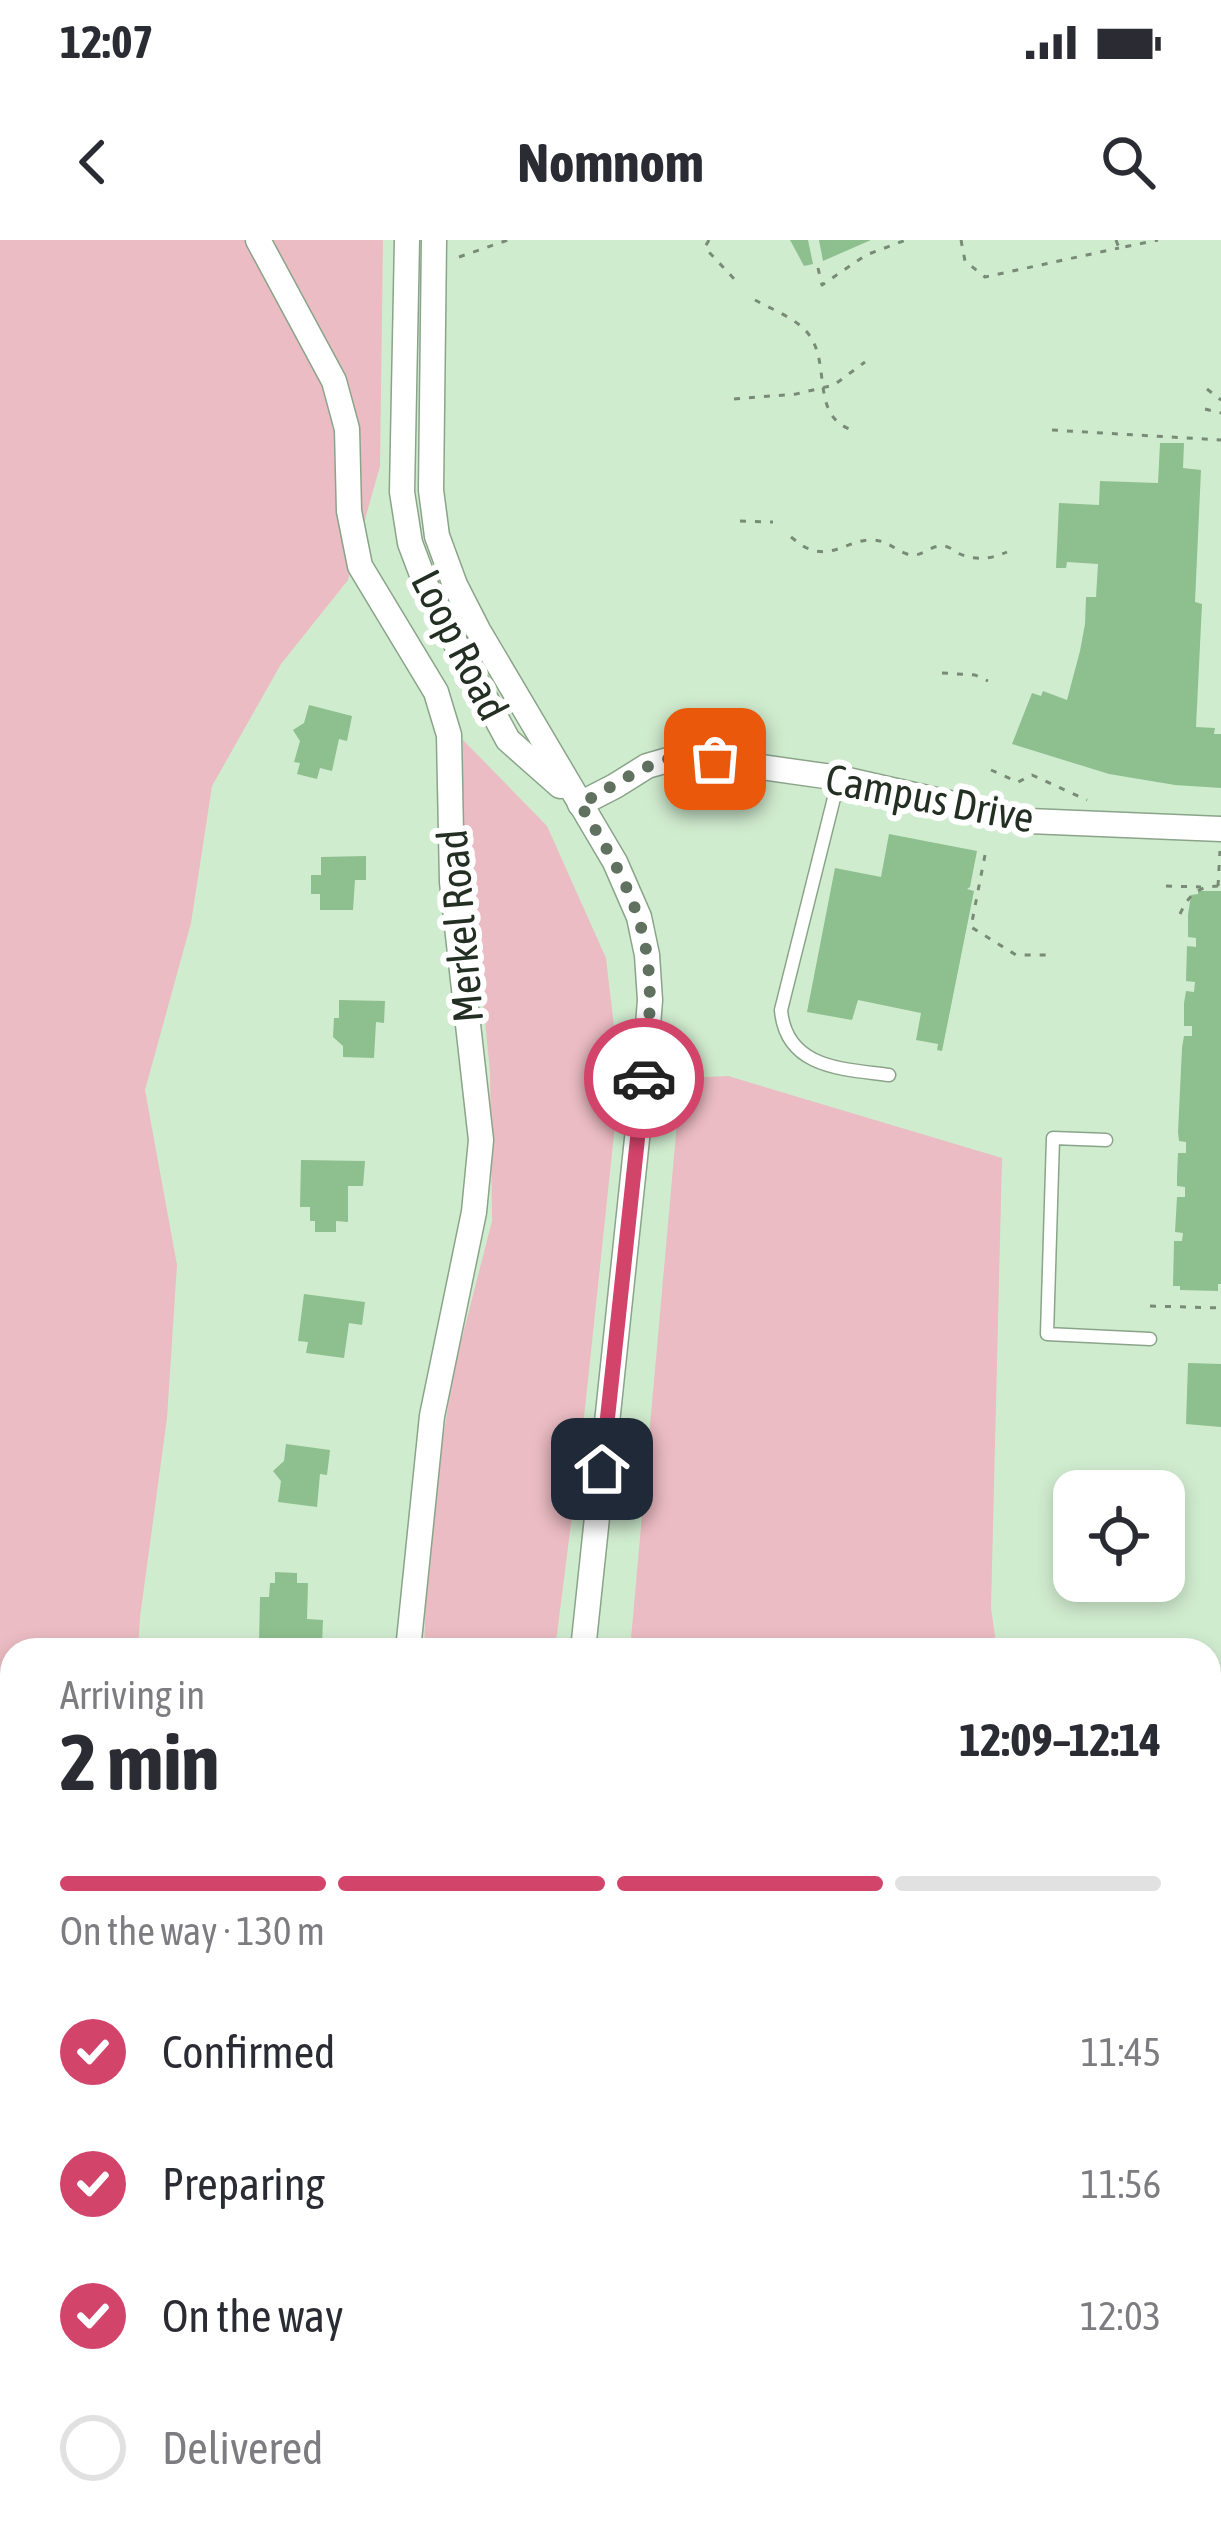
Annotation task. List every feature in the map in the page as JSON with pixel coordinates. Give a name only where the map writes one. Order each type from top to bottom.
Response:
[{"type":"street","name":"Merkel Road","points":[[258,240],[334,381],[347,429],[349,511],[360,566],[436,692],[449,735],[452,882],[481,1140],[474,1212],[432,1416],[409,1638]]},
{"type":"street","name":"Loop Road","points":[[407,240],[403,492],[410,543],[437,612],[508,740],[580,804]]},
{"type":"street","name":"Loop Road","points":[[434,240],[430,490],[437,536],[478,630],[615,862],[638,917],[647,955],[650,1000],[585,1638]]},
{"type":"street","name":"Campus Drive","points":[[580,804],[647,766],[682,756],[839,778],[1029,820],[1221,829]]},
{"type":"lane","points":[[839,778],[781,1010],[782,1025],[789,1039],[813,1060],[834,1068],[889,1075]]},
{"type":"lane","points":[[1106,1140],[1054,1138],[1047,1334],[1150,1339]]},
{"type":"path","points":[[454,259],[508,240]]},
{"type":"path","points":[[709,240],[707,250],[738,283]]},
{"type":"path","points":[[818,268],[822,285],[866,255],[906,240]]},
{"type":"path","points":[[961,240],[965,261],[985,277],[1159,240]]},
{"type":"path","points":[[1116,240],[1119,248]]},
{"type":"path","points":[[754,300],[805,330],[818,355],[828,412],[855,431]]},
{"type":"path","points":[[734,399],[833,386],[865,362]]},
{"type":"path","points":[[1208,389],[1221,400]]},
{"type":"path","points":[[1205,409],[1221,412]]},
{"type":"path","points":[[1052,430],[1221,440]]},
{"type":"path","points":[[740,521],[773,522]]},
{"type":"path","points":[[790,537],[816,551],[872,539],[915,556],[939,546],[975,559],[1007,553]]},
{"type":"path","points":[[942,673],[975,675],[988,681]]},
{"type":"path","points":[[991,770],[1018,782],[1032,775],[1099,804]]},
{"type":"path","points":[[1166,886],[1220,886],[1220,849]]},
{"type":"path","points":[[985,855],[971,927],[1016,955],[1046,955]]},
{"type":"path","points":[[1180,914],[1192,892],[1203,886]]},
{"type":"path","points":[[1150,1306],[1221,1308]]},
{"type":"shaded area","points":[[0,240],[383,240],[380,466],[348,580],[281,664],[212,786],[191,923],[145,1090],[177,1265],[167,1418],[139,1638],[0,1638]]},
{"type":"shaded area","points":[[463,740],[547,826],[606,958],[620,1078],[557,1638],[424,1638],[428,1532],[454,1369],[492,1221],[490,1072],[460,825]]},
{"type":"shaded area","points":[[728,1076],[1002,1158],[991,1608],[995,1638],[631,1638],[681,1078]]},
{"type":"building","points":[[790,240],[808,240],[813,264],[804,266]]},
{"type":"building","points":[[819,240],[871,240],[823,261]]},
{"type":"building","points":[[1160,443],[1184,443],[1183,468],[1201,470],[1195,602],[1202,604],[1196,727],[1215,728],[1214,734],[1221,734],[1221,788],[1109,774],[1012,744],[1032,693],[1041,696],[1043,691],[1067,700],[1085,624],[1086,597],[1096,597],[1098,564],[1067,562],[1066,568],[1056,568],[1059,503],[1099,505],[1100,481],[1158,483]]},
{"type":"building","points":[[309,705],[352,716],[347,741],[339,739],[332,771],[320,768],[317,779],[297,774],[300,763],[294,762],[300,741],[293,730],[304,723]]},
{"type":"building","points":[[889,834],[977,851],[967,889],[974,891],[942,1051],[937,1050],[938,1044],[916,1040],[921,1013],[858,1000],[852,1020],[807,1012],[835,868],[881,877]]},
{"type":"building","points":[[366,856],[366,880],[355,880],[353,910],[320,910],[320,894],[311,894],[311,875],[321,875],[321,857]]},
{"type":"building","points":[[1221,891],[1218,1291],[1173,1286],[1174,1241],[1182,1241],[1183,1233],[1175,1232],[1177,1197],[1185,1197],[1185,1187],[1177,1186],[1178,1153],[1186,1153],[1186,1142],[1179,1141],[1178,1132],[1182,1048],[1184,1036],[1192,1036],[1192,1026],[1184,1026],[1184,1003],[1186,991],[1194,992],[1195,982],[1186,981],[1187,946],[1196,947],[1196,938],[1188,937],[1188,915],[1191,895]]},
{"type":"building","points":[[339,1000],[385,1001],[384,1023],[376,1022],[374,1058],[343,1057],[343,1046],[333,1037]]},
{"type":"building","points":[[301,1160],[365,1161],[363,1186],[348,1186],[348,1222],[336,1221],[336,1232],[315,1232],[310,1207],[300,1207]]},
{"type":"building","points":[[304,1294],[365,1302],[362,1325],[349,1323],[344,1358],[306,1353],[308,1342],[298,1341]]},
{"type":"building","points":[[1188,1363],[1221,1364],[1221,1427],[1186,1424]]},
{"type":"building","points":[[286,1444],[330,1450],[327,1475],[320,1474],[317,1507],[278,1502],[281,1481],[273,1471],[284,1461]]},
{"type":"building","points":[[275,1572],[297,1573],[297,1583],[308,1583],[307,1619],[323,1620],[322,1638],[259,1638],[260,1597],[269,1597],[270,1583],[275,1583]]},
{"type":"way so far","points":[[644,1078],[650,1000],[647,955],[638,917],[615,862],[580,804],[647,766],[682,756],[715,759]]},
{"type":"route","points":[[602,1469],[644,1078]]}]
